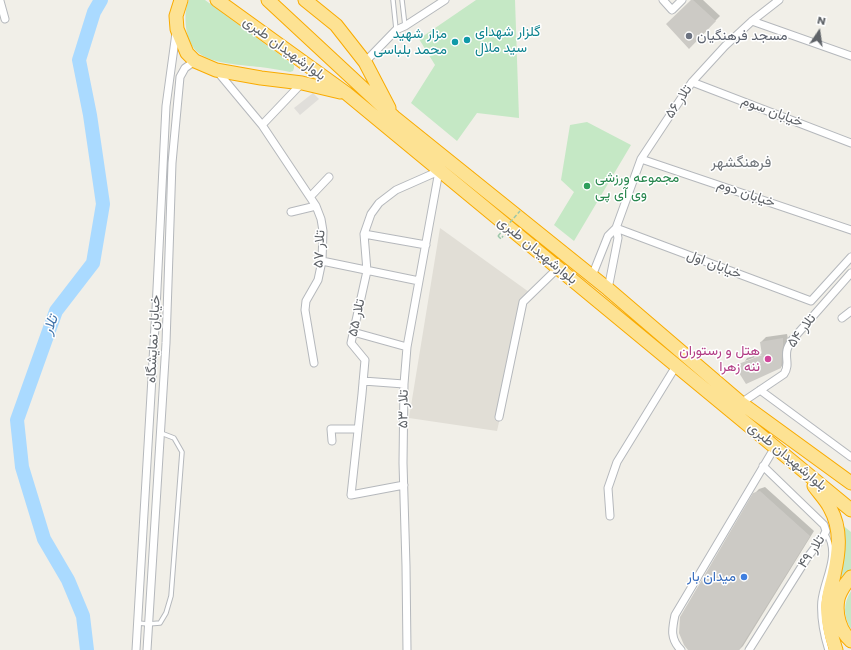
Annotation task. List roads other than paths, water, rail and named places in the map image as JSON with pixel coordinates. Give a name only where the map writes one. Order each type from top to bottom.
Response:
[{"type":"highway","points":[[181,0],[176,16],[177,29],[186,53],[195,61],[216,70],[302,83],[346,93]]},
{"type":"highway","name":"بلوارشهیدان طبری","points":[[217,0],[346,93],[851,510]]},
{"type":"highway","name":"بلوارشهیدان طبری","points":[[268,0],[394,117],[608,289],[741,403],[851,483]]},
{"type":"highway","points":[[305,0],[336,25],[365,62],[394,117]]},
{"type":"highway","points":[[796,464],[831,509],[836,524],[838,551],[828,603],[830,630],[836,650]]},
{"type":"highway","points":[[833,469],[851,475]]},
{"type":"highway","points":[[851,577],[838,600],[838,612],[840,625],[851,641]]},
{"type":"street","points":[[365,62],[396,30],[405,26],[445,0]]},
{"type":"street","points":[[663,0],[672,10],[682,0]]},
{"type":"street","name":"تلار ۵۶","points":[[616,228],[641,159],[692,82],[724,46],[752,21],[779,0]]},
{"type":"street","points":[[0,1],[5,19]]},
{"type":"street","points":[[752,21],[851,56]]},
{"type":"street","name":"خیابان نمایشگاه","points":[[136,650],[166,106],[177,29]]},
{"type":"street","name":"خیابان نمایشگاه","points":[[147,650],[166,343],[172,163],[180,77],[185,68],[195,61]]},
{"type":"street","name":"تلار ۵۷","points":[[216,70],[262,125],[316,206],[321,219],[323,231],[322,261],[318,280],[306,301],[305,310],[314,363]]},
{"type":"street","name":"خیابان سوم","points":[[692,82],[851,142]]},
{"type":"street","points":[[262,125],[302,83]]},
{"type":"street","name":"خیابان دوم","points":[[641,159],[851,230]]},
{"type":"street","name":"تلار ۵۵","points":[[404,485],[351,495],[365,360],[351,343],[367,271],[364,234],[371,214],[379,203],[396,190],[439,171]]},
{"type":"street","name":"تلار ۵۳","points":[[407,650],[403,462],[404,384],[407,347],[439,171]]},
{"type":"street","points":[[310,197],[329,177]]},
{"type":"street","points":[[291,212],[316,206]]},
{"type":"street","points":[[592,276],[608,236],[616,228]]},
{"type":"street","points":[[608,289],[618,238],[616,228]]},
{"type":"street","name":"خیابان اول","points":[[616,228],[811,301],[851,257]]},
{"type":"street","points":[[364,234],[426,246]]},
{"type":"street","points":[[322,261],[419,281]]},
{"type":"street","points":[[499,417],[524,302],[558,268]]},
{"type":"street","name":"تلار ۵۴","points":[[741,403],[784,374],[788,367],[786,353],[787,348],[792,340],[851,273]]},
{"type":"street","points":[[842,318],[851,311]]},
{"type":"street","points":[[353,332],[407,347]]},
{"type":"street","points":[[610,516],[608,488],[617,462],[676,366]]},
{"type":"street","points":[[363,381],[404,384]]},
{"type":"street","points":[[760,390],[851,457]]},
{"type":"street","points":[[332,441],[331,429],[358,428]]},
{"type":"street","points":[[681,650],[677,646],[672,631],[675,615],[774,447]]},
{"type":"street","name":"تلار ۴۹","points":[[749,650],[807,558],[823,537],[826,530],[824,525],[763,466]]},
{"type":"lane","points":[[393,0],[396,30]]},
{"type":"lane","points":[[402,0],[405,26]]},
{"type":"lane","points":[[137,623],[160,623],[166,613],[171,596],[182,452],[174,438],[160,433]]},
{"type":"lane","points":[[825,533],[830,549],[830,562],[820,600],[820,617],[827,650]]},
{"type":"waterway","name":"تلار","points":[[87,650],[83,616],[68,580],[44,539],[22,467],[17,420],[56,311],[93,263],[103,204],[90,115],[79,60],[94,12],[101,0]]},
{"type":"place","name":"مسجد فرهنگیان","points":[[689,36]]},
{"type":"place","name":"گلزار شهدای سید ملال","points":[[467,40]]},
{"type":"place","name":"مزار شهید محمد بلباسی","points":[[455,42]]},
{"type":"place","name":"مجموعه ورزشی وی آی پی","points":[[587,186]]},
{"type":"place","name":"هتل و رستوران ننه زهرا","points":[[768,359]]},
{"type":"place","name":"میدان بار","points":[[744,577]]},
{"type":"district","name":"فرهنگشهر","points":[[741,163]]}]
